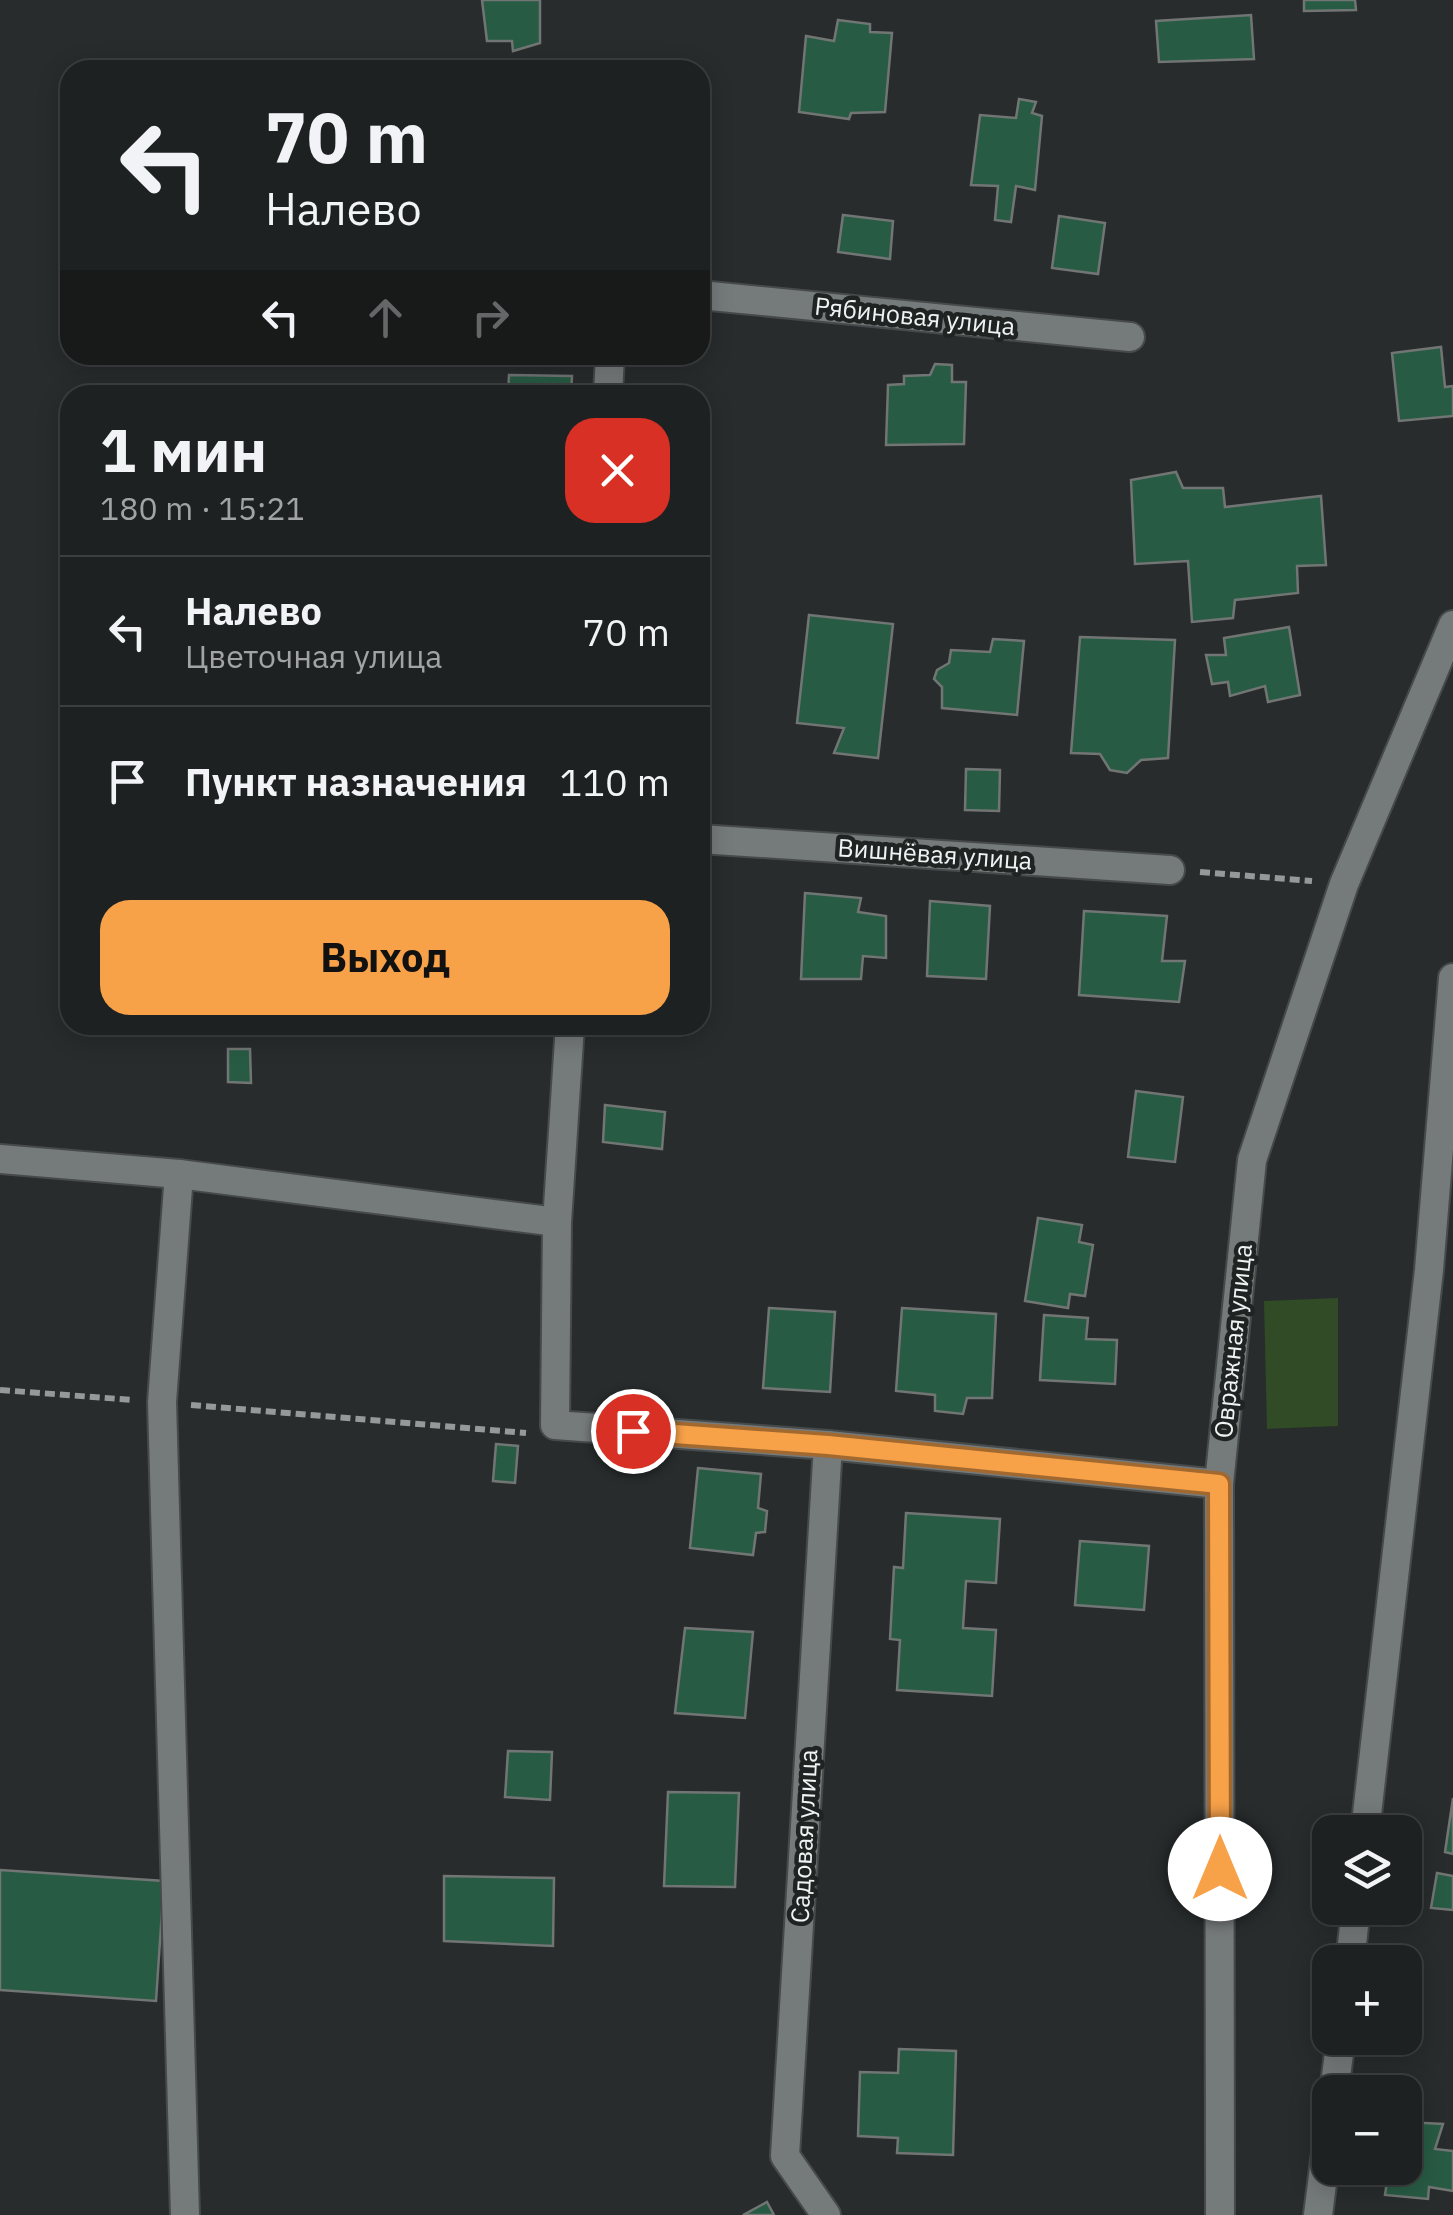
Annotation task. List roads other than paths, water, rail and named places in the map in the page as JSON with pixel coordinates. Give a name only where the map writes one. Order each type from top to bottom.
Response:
[{"type":"street","name":"Рябиновая улица","points":[[710,296],[1130,337]]},
{"type":"street","name":"Овражная улица","points":[[1220,2215],[1219,1484],[1252,1160],[1344,884],[1453,625]]},
{"type":"street","name":"Вишнёвая улица","points":[[710,839],[1170,870]]},
{"type":"street","points":[[1367,1815],[1429,1270],[1453,978]]},
{"type":"street","points":[[569,1035],[558,1222],[555,1426],[828,1445],[1219,1484]]},
{"type":"street","points":[[0,1159],[179,1174],[558,1222]]},
{"type":"street","points":[[179,1174],[162,1402],[185,2215]]},
{"type":"street","name":"Садовая улица","points":[[826,2215],[785,2156],[828,1445]]},
{"type":"street","points":[[1318,2215],[1322,2185]]}]
